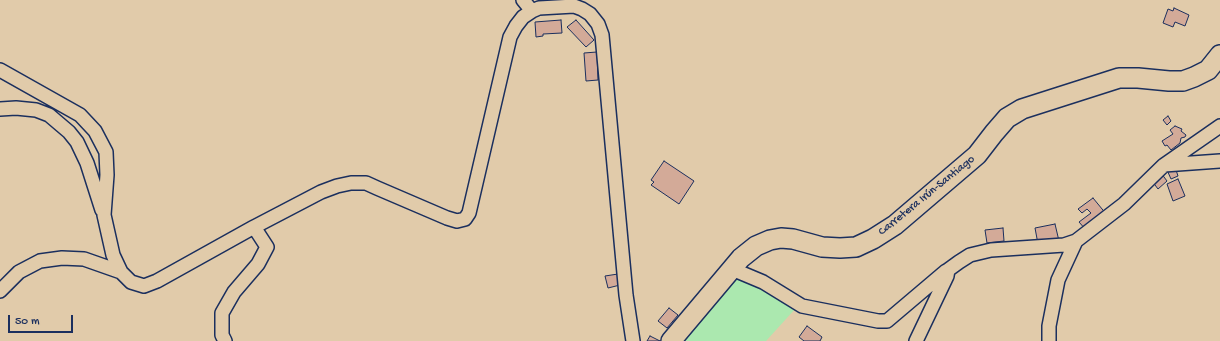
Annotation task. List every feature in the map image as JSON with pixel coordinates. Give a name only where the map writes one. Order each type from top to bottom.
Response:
[{"type":"highway","name":"Carretera Irún-Santiago","points":[[671,341],[741,258],[756,246],[770,240],[781,238],[793,239],[822,247],[856,247],[873,239],[894,225],[960,170],[977,154],[1007,118],[1022,109],[1119,78],[1169,81],[1194,77],[1208,70],[1220,55]]},
{"type":"street","points":[[523,0],[532,10]]},
{"type":"street","points":[[0,110],[16,108],[36,110],[49,115],[69,132],[77,142],[87,163],[104,215],[113,255],[121,272],[131,282],[144,286],[157,281],[321,192],[351,183],[366,184],[378,188],[447,218],[457,221],[465,219],[469,213],[510,37],[523,17],[532,10],[545,7],[574,6],[590,14],[598,24],[602,36],[626,295],[633,341]]},
{"type":"street","points":[[0,70],[80,115],[96,131],[106,152],[107,175],[104,215]]},
{"type":"street","points":[[732,269],[763,282],[802,306],[887,322],[948,270],[970,255],[991,250],[1064,245],[1076,241],[1124,204],[1164,165],[1220,126]]},
{"type":"street","points":[[1164,165],[1220,161]]},
{"type":"street","points":[[225,341],[222,335],[222,313],[234,292],[258,264],[267,247],[254,227]]},
{"type":"street","points":[[1049,341],[1048,326],[1058,280],[1076,241]]},
{"type":"street","points":[[0,291],[18,272],[40,261],[62,258],[84,259],[121,272]]},
{"type":"street","points":[[916,341],[947,276],[948,270]]},
{"type":"green space","points":[[742,277],[796,308],[766,341],[680,341],[734,278]]},
{"type":"building","points":[[1174,8],[1189,15],[1185,26],[1175,22],[1173,27],[1163,23],[1168,9],[1173,11]]},
{"type":"building","points":[[561,20],[562,33],[543,34],[543,36],[536,37],[535,22]]},
{"type":"building","points":[[576,20],[594,40],[586,47],[567,27]]},
{"type":"building","points":[[597,52],[598,80],[586,81],[584,53]]},
{"type":"building","points":[[1168,116],[1171,121],[1167,125],[1163,120]]},
{"type":"building","points":[[1175,126],[1182,129],[1181,131],[1186,135],[1185,137],[1181,138],[1180,143],[1171,150],[1167,145],[1165,146],[1162,141],[1173,134],[1170,130]]},
{"type":"building","points":[[664,161],[694,181],[679,204],[651,185],[654,182],[651,180]]},
{"type":"building","points":[[1175,167],[1178,176],[1171,179],[1167,170]]},
{"type":"building","points":[[1161,173],[1167,181],[1158,189],[1152,181]]},
{"type":"building","points":[[1178,179],[1185,196],[1173,201],[1167,184]]},
{"type":"building","points":[[1093,198],[1107,215],[1086,230],[1079,222],[1091,213],[1087,209],[1082,213],[1078,209]]},
{"type":"building","points":[[1055,224],[1059,241],[1038,244],[1035,228]]},
{"type":"building","points":[[1003,228],[1004,241],[987,243],[985,230]]},
{"type":"building","points":[[618,274],[620,285],[608,288],[605,276]]},
{"type":"building","points":[[669,308],[678,315],[667,328],[658,321]]},
{"type":"building","points":[[807,326],[822,337],[820,341],[804,341],[799,337]]},
{"type":"building","points":[[650,336],[660,341],[647,341]]}]
